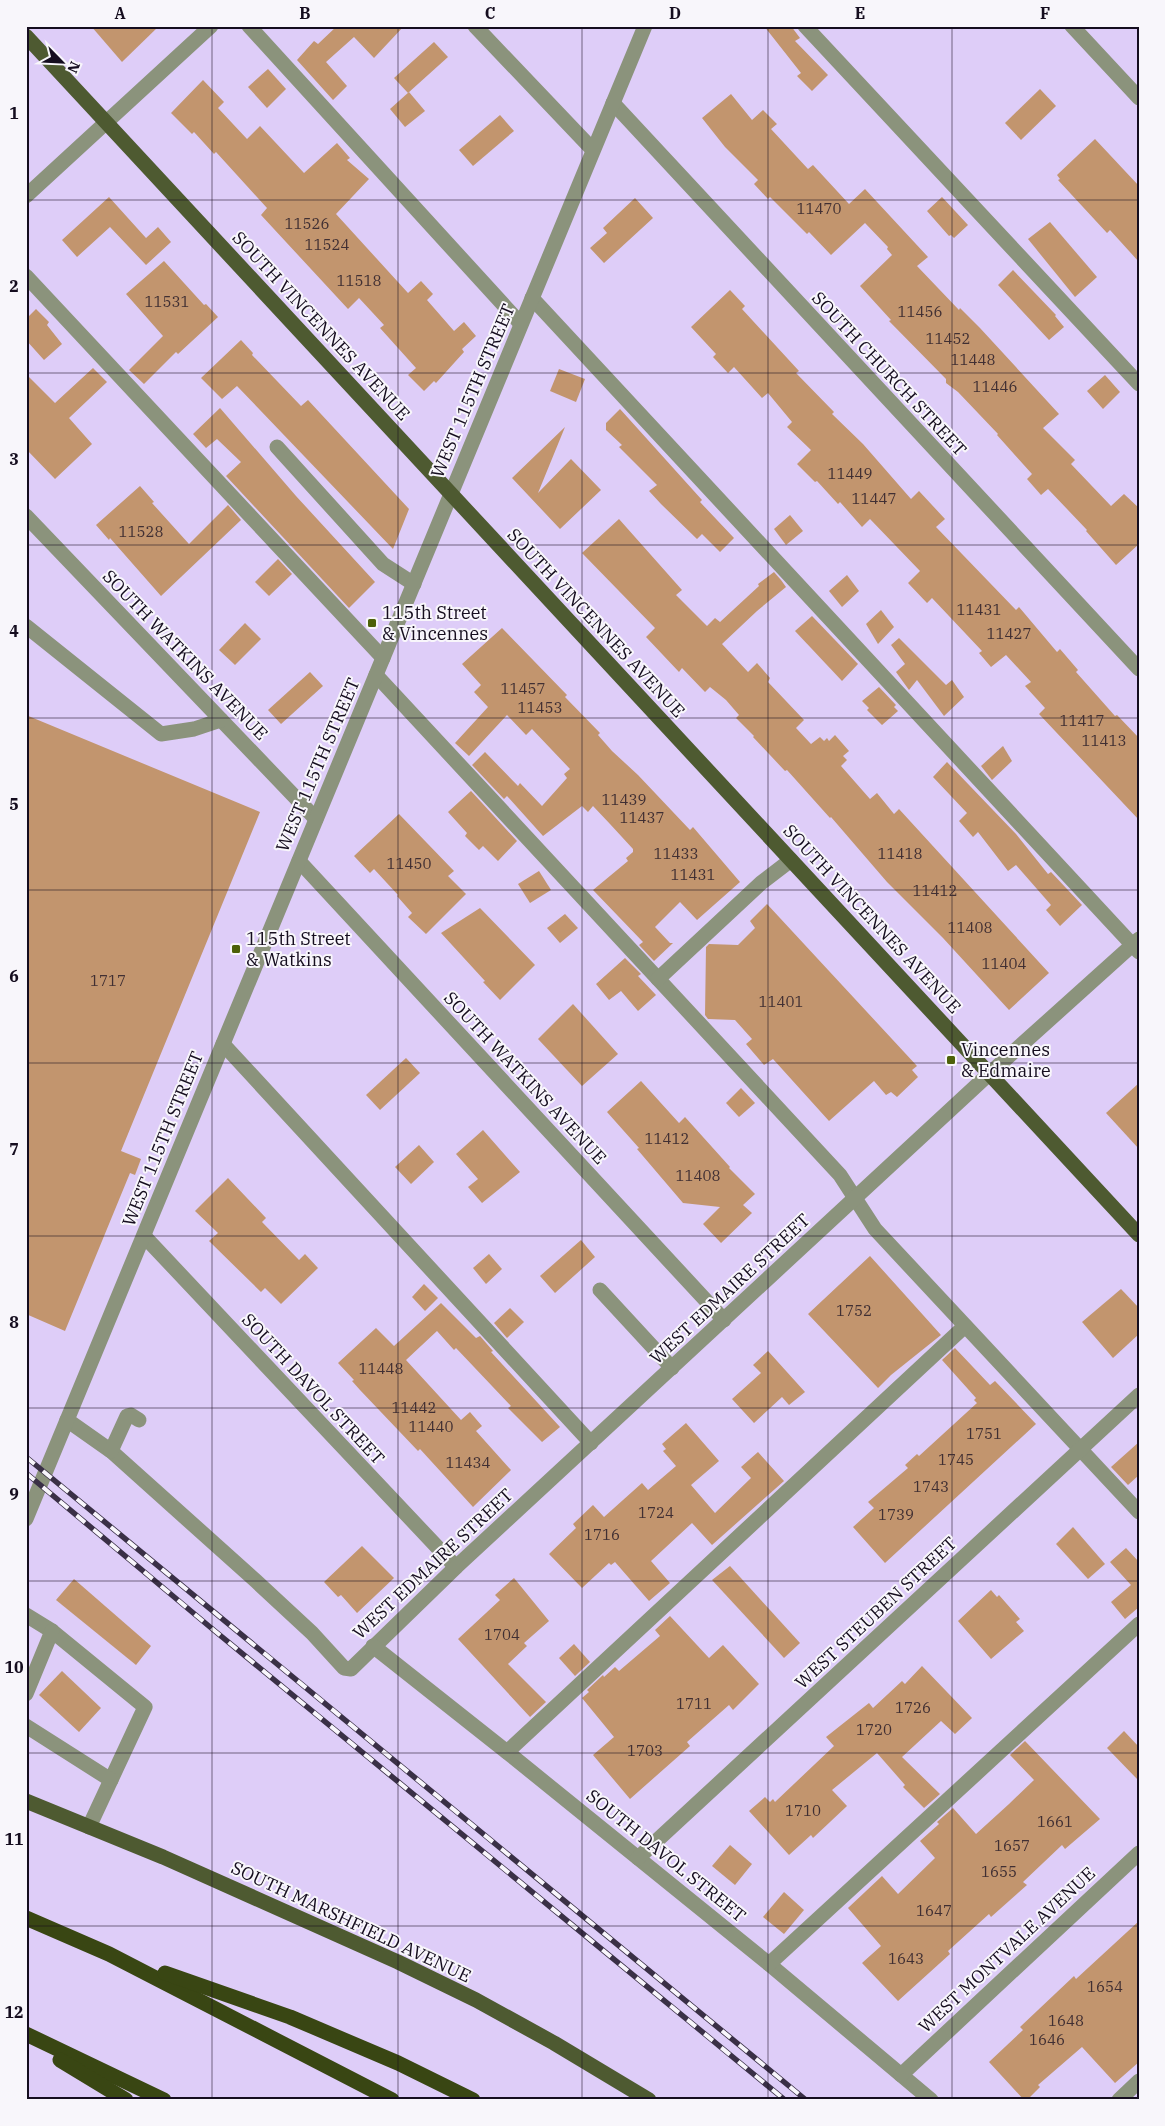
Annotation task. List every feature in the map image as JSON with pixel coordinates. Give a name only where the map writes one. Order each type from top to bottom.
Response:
[{"type":"highway","points":[[26,1918],[110,1954],[290,2017],[398,2063],[473,2100]]},
{"type":"highway","points":[[110,1954],[392,2100]]},
{"type":"highway","points":[[26,2034],[164,2100]]},
{"type":"highway","points":[[26,2040],[126,2100]]},
{"type":"main road","name":"SOUTH VINCENNES AVENUE","points":[[26,36],[1139,1235]]},
{"type":"main road","name":"SOUTH MARSHFIELD AVENUE","points":[[26,1801],[172,1862],[416,1971],[476,2000],[545,2038],[649,2100]]},
{"type":"street","points":[[26,196],[211,26]]},
{"type":"street","points":[[249,26],[521,324]]},
{"type":"street","points":[[475,26],[594,150]]},
{"type":"street","name":"WEST 115TH STREET","points":[[26,1519],[645,26]]},
{"type":"street","points":[[805,26],[1139,384]]},
{"type":"street","points":[[1072,26],[1139,98]]},
{"type":"street","name":"SOUTH CHURCH STREET","points":[[613,103],[1139,669]]},
{"type":"street","points":[[26,276],[383,658]]},
{"type":"street","points":[[532,298],[1137,945]]},
{"type":"street","points":[[277,447],[383,564],[414,584]]},
{"type":"street","name":"SOUTH WATKINS AVENUE","points":[[26,516],[316,819]]},
{"type":"street","points":[[26,626],[162,734],[194,730],[221,720]]},
{"type":"street","points":[[376,675],[840,1175],[875,1229],[1139,1512]]},
{"type":"street","points":[[658,980],[761,883],[791,860]]},
{"type":"street","name":"SOUTH WATKINS AVENUE","points":[[299,861],[724,1320]]},
{"type":"street","name":"WEST EDMAIRE STREET","points":[[111,1451],[256,1581],[312,1634],[344,1668],[351,1669],[456,1567],[989,1074],[1137,945]]},
{"type":"street","points":[[223,1044],[591,1443]]},
{"type":"street","name":"SOUTH DAVOL STREET","points":[[144,1236],[456,1567]]},
{"type":"street","points":[[600,1290],[672,1368]]},
{"type":"street","points":[[507,1752],[965,1326]]},
{"type":"street","name":"WEST STEUBEN STREET","points":[[638,1858],[1139,1395]]},
{"type":"street","points":[[67,1420],[111,1451],[127,1416],[131,1415],[139,1420]]},
{"type":"street","points":[[26,1615],[52,1631],[145,1707],[89,1827]]},
{"type":"street","points":[[769,1964],[1139,1624]]},
{"type":"street","points":[[26,1694],[52,1631]]},
{"type":"street","name":"SOUTH DAVOL STREET","points":[[373,1646],[769,1964],[932,2100]]},
{"type":"street","points":[[26,1726],[112,1780]]},
{"type":"street","name":"WEST MONTVALE AVENUE","points":[[901,2074],[1139,1853]]},
{"type":"street","points":[[1119,2100],[1139,2081]]},
{"type":"building","points":[[91,26],[159,26],[122,62]]},
{"type":"building","points":[[337,26],[404,26],[374,58],[354,37],[326,62],[347,86],[333,100],[297,60],[314,41],[318,44]]},
{"type":"building","points":[[764,26],[791,26],[800,38],[795,41],[828,75],[812,91],[797,76],[801,73]]},
{"type":"building","points":[[434,42],[448,57],[408,93],[394,78]]},
{"type":"building","points":[[268,69],[286,89],[267,108],[248,87]]},
{"type":"building","points":[[203,80],[224,102],[218,108],[247,139],[260,126],[304,173],[337,143],[350,158],[347,160],[369,179],[336,214],[408,293],[421,281],[433,294],[427,300],[454,331],[464,322],[476,336],[462,349],[464,352],[436,383],[434,381],[424,391],[408,375],[416,368],[380,328],[384,325],[359,298],[348,309],[261,215],[267,208],[216,152],[214,154],[194,132],[192,134],[171,113]]},
{"type":"building","points":[[1040,89],[1056,106],[1021,140],[1005,123]]},
{"type":"building","points":[[409,92],[425,111],[405,127],[390,109]]},
{"type":"building","points":[[731,94],[752,120],[763,110],[777,124],[771,129],[808,169],[813,165],[849,204],[865,189],[928,257],[917,266],[959,310],[960,308],[980,328],[1059,414],[1043,428],[1075,460],[1071,464],[1111,506],[1124,494],[1139,508],[1139,544],[1116,565],[1087,530],[1048,489],[1041,495],[1027,479],[1032,474],[998,434],[958,392],[946,383],[946,379],[889,321],[891,320],[860,286],[892,255],[887,249],[888,247],[865,223],[831,255],[809,232],[807,234],[770,197],[768,199],[754,184],[758,180],[725,147],[702,118]]},
{"type":"building","points":[[500,115],[514,131],[473,166],[459,150]]},
{"type":"building","points":[[1095,139],[1139,186],[1139,262],[1110,230],[1107,233],[1058,180],[1060,179],[1057,175]]},
{"type":"building","points":[[109,197],[146,238],[158,227],[171,242],[146,265],[110,227],[77,257],[62,240]]},
{"type":"building","points":[[942,197],[968,225],[954,238],[951,235],[949,236],[927,211]]},
{"type":"building","points":[[635,198],[653,218],[604,263],[590,248],[607,233],[603,228]]},
{"type":"building","points":[[1050,222],[1097,277],[1075,297],[1028,239]]},
{"type":"building","points":[[164,261],[204,305],[206,304],[218,317],[178,354],[176,352],[144,384],[129,370],[163,336],[126,294]]},
{"type":"building","points":[[1013,270],[1056,315],[1064,327],[1049,340],[998,285]]},
{"type":"building","points":[[730,290],[745,306],[742,309],[799,371],[796,373],[834,412],[832,414],[863,444],[911,499],[919,491],[945,519],[936,527],[1016,610],[1019,607],[1057,652],[1060,649],[1078,670],[1076,672],[1115,716],[1117,715],[1139,738],[1139,820],[1039,714],[1045,708],[1025,686],[1031,682],[1006,655],[991,667],[979,653],[982,651],[932,598],[927,603],[908,583],[920,571],[870,519],[862,527],[840,502],[838,504],[817,481],[815,482],[797,464],[811,450],[787,427],[792,422],[768,393],[762,398],[734,367],[728,373],[713,357],[716,354],[691,327]]},
{"type":"building","points":[[36,309],[49,322],[47,325],[62,344],[44,360],[26,340],[26,319]]},
{"type":"building","points":[[241,340],[253,353],[252,355],[301,406],[308,400],[409,509],[393,549],[237,386],[222,399],[201,378]]},
{"type":"building","points":[[93,368],[107,382],[69,418],[92,444],[55,479],[26,449],[26,374],[55,403]]},
{"type":"building","points":[[559,369],[585,379],[576,402],[550,391]]},
{"type":"building","points":[[1105,375],[1120,392],[1103,409],[1087,391]]},
{"type":"building","points":[[220,408],[296,496],[375,582],[349,608],[226,476],[241,462],[217,439],[206,448],[193,434]]},
{"type":"building","points":[[620,409],[702,500],[700,502],[734,538],[720,552],[702,534],[697,539],[661,504],[649,491],[657,485],[619,447],[622,445],[606,430],[606,423]]},
{"type":"building","points":[[565,427],[538,493],[571,459],[601,490],[560,529],[512,478]]},
{"type":"building","points":[[140,486],[154,502],[152,503],[189,544],[228,505],[241,520],[161,596],[110,538],[109,540],[96,525]]},
{"type":"building","points":[[790,515],[803,531],[786,545],[774,529]]},
{"type":"building","points":[[619,519],[682,590],[676,595],[707,626],[715,618],[720,622],[759,586],[758,584],[774,572],[781,580],[786,587],[722,644],[748,672],[757,663],[770,678],[768,682],[804,720],[796,728],[811,744],[820,737],[824,741],[827,738],[829,741],[835,735],[849,751],[843,756],[847,760],[841,766],[870,799],[877,793],[894,814],[899,809],[1049,973],[1009,1010],[943,938],[887,882],[831,817],[787,770],[785,771],[753,737],[736,718],[739,715],[726,700],[710,687],[705,692],[682,668],[679,672],[646,637],[655,628],[582,553]]},
{"type":"building","points":[[278,559],[292,574],[269,596],[255,582]]},
{"type":"building","points":[[847,575],[859,591],[842,607],[829,591]]},
{"type":"building","points":[[881,610],[894,627],[878,644],[866,624]]},
{"type":"building","points":[[812,616],[858,664],[842,681],[795,631]]},
{"type":"building","points":[[245,623],[261,639],[235,665],[219,650]]},
{"type":"building","points":[[502,628],[567,695],[565,697],[600,733],[598,735],[612,751],[638,775],[690,830],[693,827],[740,882],[697,920],[680,902],[655,927],[670,943],[673,943],[654,961],[639,945],[643,942],[593,890],[628,861],[626,858],[633,852],[633,849],[610,824],[593,806],[588,812],[582,806],[543,836],[507,796],[504,799],[472,765],[485,752],[518,786],[520,783],[542,806],[567,778],[564,774],[570,769],[532,729],[526,735],[507,715],[469,756],[455,743],[488,707],[474,692],[481,685],[462,664]]},
{"type":"building","points":[[899,638],[946,685],[952,680],[964,697],[944,716],[917,680],[909,690],[896,672],[905,664],[891,645]]},
{"type":"building","points":[[310,672],[323,686],[281,724],[268,710]]},
{"type":"building","points":[[879,687],[896,705],[894,707],[898,711],[882,725],[867,710],[869,708],[862,701]]},
{"type":"building","points":[[26,715],[260,812],[121,1151],[141,1159],[135,1175],[130,1173],[65,1331],[26,1314]]},
{"type":"building","points":[[1003,746],[1012,761],[992,780],[981,766]]},
{"type":"building","points":[[947,762],[1016,834],[1048,874],[1051,872],[1082,905],[1060,926],[1046,910],[1051,905],[1016,865],[1008,871],[978,832],[973,837],[959,821],[967,813],[933,777]]},
{"type":"building","points":[[471,791],[517,841],[498,861],[483,846],[479,850],[465,836],[467,833],[448,812]]},
{"type":"building","points":[[399,814],[454,871],[448,876],[466,894],[426,934],[408,917],[412,913],[374,869],[370,873],[354,856]]},
{"type":"building","points":[[539,871],[551,890],[530,903],[518,884]]},
{"type":"building","points":[[767,904],[917,1066],[912,1070],[918,1077],[897,1097],[891,1092],[886,1095],[874,1081],[829,1121],[773,1059],[764,1065],[746,1044],[752,1039],[735,1020],[708,1019],[705,1015],[706,947],[709,944],[738,945],[755,928],[750,921]]},
{"type":"building","points":[[480,908],[535,965],[500,1000],[441,933]]},
{"type":"building","points":[[565,914],[578,928],[560,943],[547,928]]},
{"type":"building","points":[[625,958],[641,974],[638,976],[656,995],[638,1011],[621,991],[609,1000],[596,984]]},
{"type":"building","points":[[573,1004],[618,1054],[582,1086],[538,1039]]},
{"type":"building","points":[[406,1058],[420,1073],[380,1110],[366,1095]]},
{"type":"building","points":[[641,1081],[679,1123],[685,1117],[729,1168],[755,1194],[743,1205],[752,1213],[721,1243],[703,1224],[720,1207],[683,1203],[607,1112]]},
{"type":"building","points":[[1139,1083],[1139,1149],[1106,1113]]},
{"type":"building","points":[[741,1088],[755,1103],[739,1117],[726,1103]]},
{"type":"building","points":[[483,1130],[520,1172],[482,1203],[468,1187],[478,1179],[456,1154]]},
{"type":"building","points":[[419,1145],[434,1162],[411,1184],[395,1167]]},
{"type":"building","points":[[228,1178],[266,1218],[262,1222],[299,1260],[305,1254],[318,1268],[281,1304],[265,1288],[261,1292],[209,1241],[218,1233],[195,1211]]},
{"type":"building","points":[[581,1240],[595,1257],[555,1293],[540,1276]]},
{"type":"building","points":[[489,1254],[502,1269],[486,1284],[473,1268]]},
{"type":"building","points":[[870,1256],[941,1335],[891,1375],[878,1388],[808,1314]]},
{"type":"building","points":[[424,1284],[438,1298],[425,1311],[412,1297]]},
{"type":"building","points":[[1121,1289],[1139,1308],[1139,1334],[1113,1358],[1082,1322]]},
{"type":"building","points":[[441,1303],[476,1338],[480,1336],[493,1351],[491,1352],[560,1427],[542,1442],[508,1408],[511,1406],[456,1348],[454,1350],[437,1331],[406,1360],[461,1420],[470,1412],[482,1426],[476,1431],[511,1470],[473,1507],[420,1449],[418,1451],[360,1390],[352,1381],[354,1380],[338,1363],[376,1328],[394,1346]]},
{"type":"building","points":[[510,1308],[524,1322],[507,1338],[494,1323]]},
{"type":"building","points":[[955,1348],[990,1385],[995,1381],[1036,1424],[885,1563],[853,1527],[874,1508],[868,1502],[908,1468],[905,1465],[917,1454],[919,1456],[977,1403],[974,1400],[976,1398],[942,1360]]},
{"type":"building","points":[[768,1351],[805,1392],[789,1405],[782,1397],[754,1423],[732,1399],[761,1373],[753,1365]]},
{"type":"building","points":[[686,1423],[719,1461],[691,1485],[715,1513],[751,1478],[741,1467],[758,1452],[784,1481],[712,1545],[692,1523],[651,1561],[670,1583],[649,1601],[615,1562],[611,1565],[609,1563],[582,1588],[549,1554],[576,1528],[573,1524],[593,1505],[604,1517],[642,1483],[648,1490],[676,1466],[663,1451],[666,1449],[662,1444]]},
{"type":"building","points":[[1139,1442],[1139,1475],[1128,1485],[1111,1467]]},
{"type":"building","points":[[1073,1527],[1105,1564],[1088,1579],[1056,1544]]},
{"type":"building","points":[[362,1546],[394,1578],[357,1613],[341,1595],[338,1597],[324,1582]]},
{"type":"building","points":[[1126,1548],[1139,1562],[1139,1607],[1125,1619],[1111,1602],[1131,1585],[1110,1562]]},
{"type":"building","points":[[730,1566],[800,1643],[784,1658],[712,1580]]},
{"type":"building","points":[[514,1578],[549,1621],[524,1643],[527,1646],[508,1664],[546,1702],[530,1717],[458,1639],[500,1600],[495,1595]]},
{"type":"building","points":[[74,1579],[151,1646],[136,1665],[56,1600]]},
{"type":"building","points":[[991,1590],[997,1597],[999,1595],[1020,1619],[1016,1622],[1024,1631],[991,1659],[958,1621]]},
{"type":"building","points":[[670,1616],[709,1658],[723,1645],[759,1684],[733,1710],[729,1705],[687,1742],[690,1746],[630,1799],[593,1755],[614,1737],[582,1698],[589,1692],[587,1690],[603,1675],[604,1677],[615,1667],[619,1671],[660,1636],[655,1630]]},
{"type":"building","points":[[574,1644],[590,1662],[575,1676],[559,1658]]},
{"type":"building","points":[[922,1666],[972,1718],[955,1734],[941,1721],[902,1757],[940,1794],[924,1808],[903,1787],[905,1785],[877,1753],[832,1790],[847,1806],[813,1838],[811,1835],[789,1855],[749,1811],[765,1797],[770,1802],[773,1799],[775,1802],[834,1746],[826,1737],[869,1703],[873,1708],[902,1681],[905,1684]]},
{"type":"building","points":[[62,1671],[101,1708],[79,1732],[39,1695]]},
{"type":"building","points":[[1124,1731],[1139,1747],[1139,1781],[1107,1748]]},
{"type":"building","points":[[1025,1741],[1100,1819],[1065,1849],[1062,1845],[1023,1882],[1027,1885],[991,1917],[989,1914],[948,1951],[950,1954],[898,2001],[862,1963],[881,1946],[848,1908],[882,1876],[898,1894],[935,1858],[920,1841],[953,1808],[976,1834],[1009,1804],[1034,1780],[1010,1755]]},
{"type":"building","points":[[730,1845],[752,1864],[735,1885],[712,1866]]},
{"type":"building","points":[[784,1892],[804,1910],[784,1934],[763,1917]]},
{"type":"building","points":[[1139,1921],[1139,2062],[1115,2083],[1082,2047],[1038,2085],[1040,2087],[1027,2100],[1024,2100],[989,2062],[1023,2030],[1020,2027],[1074,1976],[1076,1979]]},
{"type":"railway","points":[[26,1457],[806,2100]]},
{"type":"railway","points":[[26,1473],[210,1627],[785,2100]]},
{"type":"place","name":"115th Street & Vincennes","points":[[372,623]]},
{"type":"place","name":"115th Street & Watkins","points":[[236,949]]},
{"type":"place","name":"Vincennes & Edmaire","points":[[951,1060]]}]
